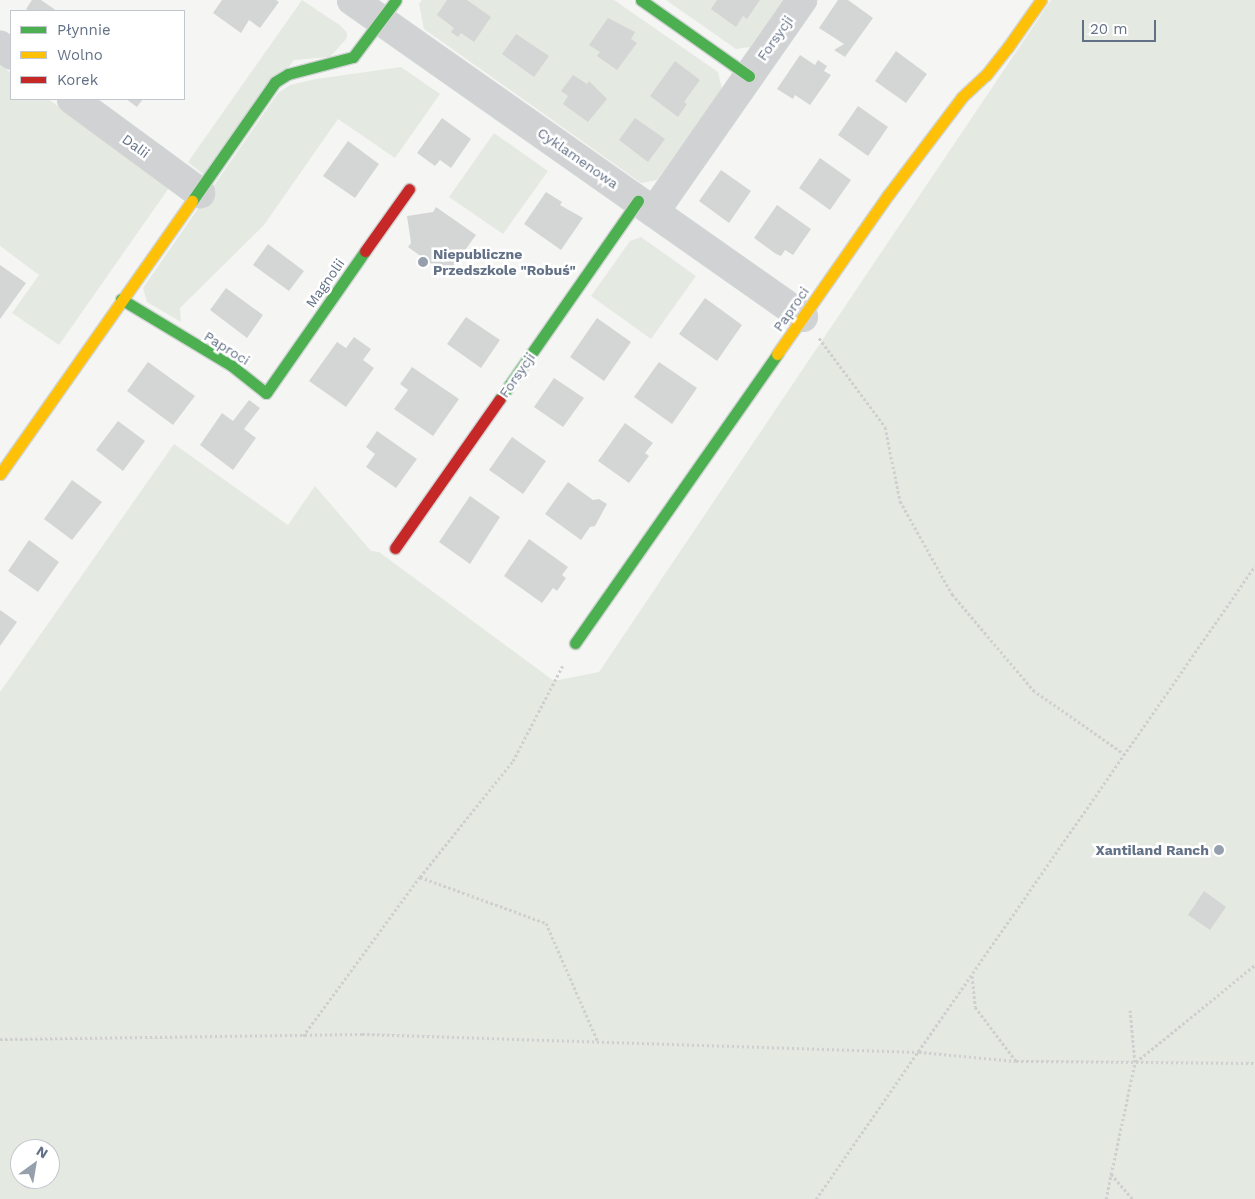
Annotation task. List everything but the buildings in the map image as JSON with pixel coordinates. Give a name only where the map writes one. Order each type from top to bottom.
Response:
[{"type":"street","name":"Cyklamenowa","points":[[352,0],[389,11],[646,206],[803,317]]},
{"type":"street","name":"Forsycji","points":[[641,0],[749,76]]},
{"type":"street","name":"Forsycji","points":[[395,548],[646,206],[749,76],[802,0]]},
{"type":"street","name":"Paproci","points":[[575,643],[803,317],[962,97],[986,75],[1041,0]]},
{"type":"street","points":[[0,474],[120,300],[200,193],[275,82],[288,74],[343,62],[353,57],[389,11]]},
{"type":"street","name":"Dalii","points":[[73,100],[200,193]]},
{"type":"street","name":"Magnolii","points":[[266,393],[409,189]]},
{"type":"street","name":"Paproci","points":[[120,300],[170,332],[232,366],[266,393]]},
{"type":"path","points":[[803,317],[885,427],[900,501],[952,594],[1033,690],[1124,754]]},
{"type":"path","points":[[816,1199],[920,1052],[1255,566]]},
{"type":"path","points":[[303,1036],[420,877],[513,761],[575,643]]},
{"type":"path","points":[[420,877],[546,923],[598,1042]]},
{"type":"path","points":[[1135,1062],[1255,965]]},
{"type":"path","points":[[972,976],[975,1007],[1016,1061]]},
{"type":"path","points":[[1106,1199],[1135,1062],[1130,1010]]},
{"type":"path","points":[[0,1039],[362,1034],[920,1052],[1016,1061],[1255,1063]]},
{"type":"path","points":[[1111,1174],[1133,1199]]},
{"type":"shaded area","points":[[302,0],[341,26],[347,33],[347,38],[330,57],[294,60],[204,175],[188,162]]},
{"type":"shaded area","points":[[422,0],[614,0],[718,72],[722,89],[657,180],[641,183],[424,29],[419,4]]},
{"type":"shaded area","points":[[666,0],[783,0],[750,47],[736,49]]},
{"type":"shaded area","points":[[1051,0],[1255,0],[1255,1199],[0,1199],[0,692],[174,444],[288,525],[315,486],[371,551],[379,552],[554,681],[599,672]]},
{"type":"shaded area","points":[[0,65],[10,72],[10,100],[49,100],[171,185],[59,345],[12,313],[39,275],[0,246]]},
{"type":"shaded area","points":[[401,67],[440,94],[395,158],[338,119],[264,225],[180,308],[181,322],[147,302],[143,288],[278,93],[290,85],[316,79]]},
{"type":"shaded area","points":[[494,133],[548,171],[503,234],[449,197]]},
{"type":"shaded area","points":[[641,237],[696,276],[651,339],[591,296],[630,241]]},
{"type":"traffic: fast","points":[[192,201],[275,82],[288,74],[353,57],[396,0]]},
{"type":"traffic: fast","points":[[641,0],[749,76]]},
{"type":"traffic: fast","points":[[499,400],[638,201]]},
{"type":"traffic: fast","points":[[121,299],[232,366],[266,393],[365,251]]},
{"type":"traffic: fast","points":[[575,643],[777,354]]},
{"type":"traffic: slow","points":[[777,354],[888,195],[962,97],[986,75],[1008,47],[1041,0]]},
{"type":"traffic: slow","points":[[0,474],[192,201]]},
{"type":"traffic: jam","points":[[365,251],[409,189]]},
{"type":"traffic: jam","points":[[395,548],[499,400]]},
{"type":"place","name":"Niepubliczne Przedszkole \"Robuś\"","points":[[423,262]]},
{"type":"place","name":"Xantiland Ranch","points":[[1219,850]]}]
